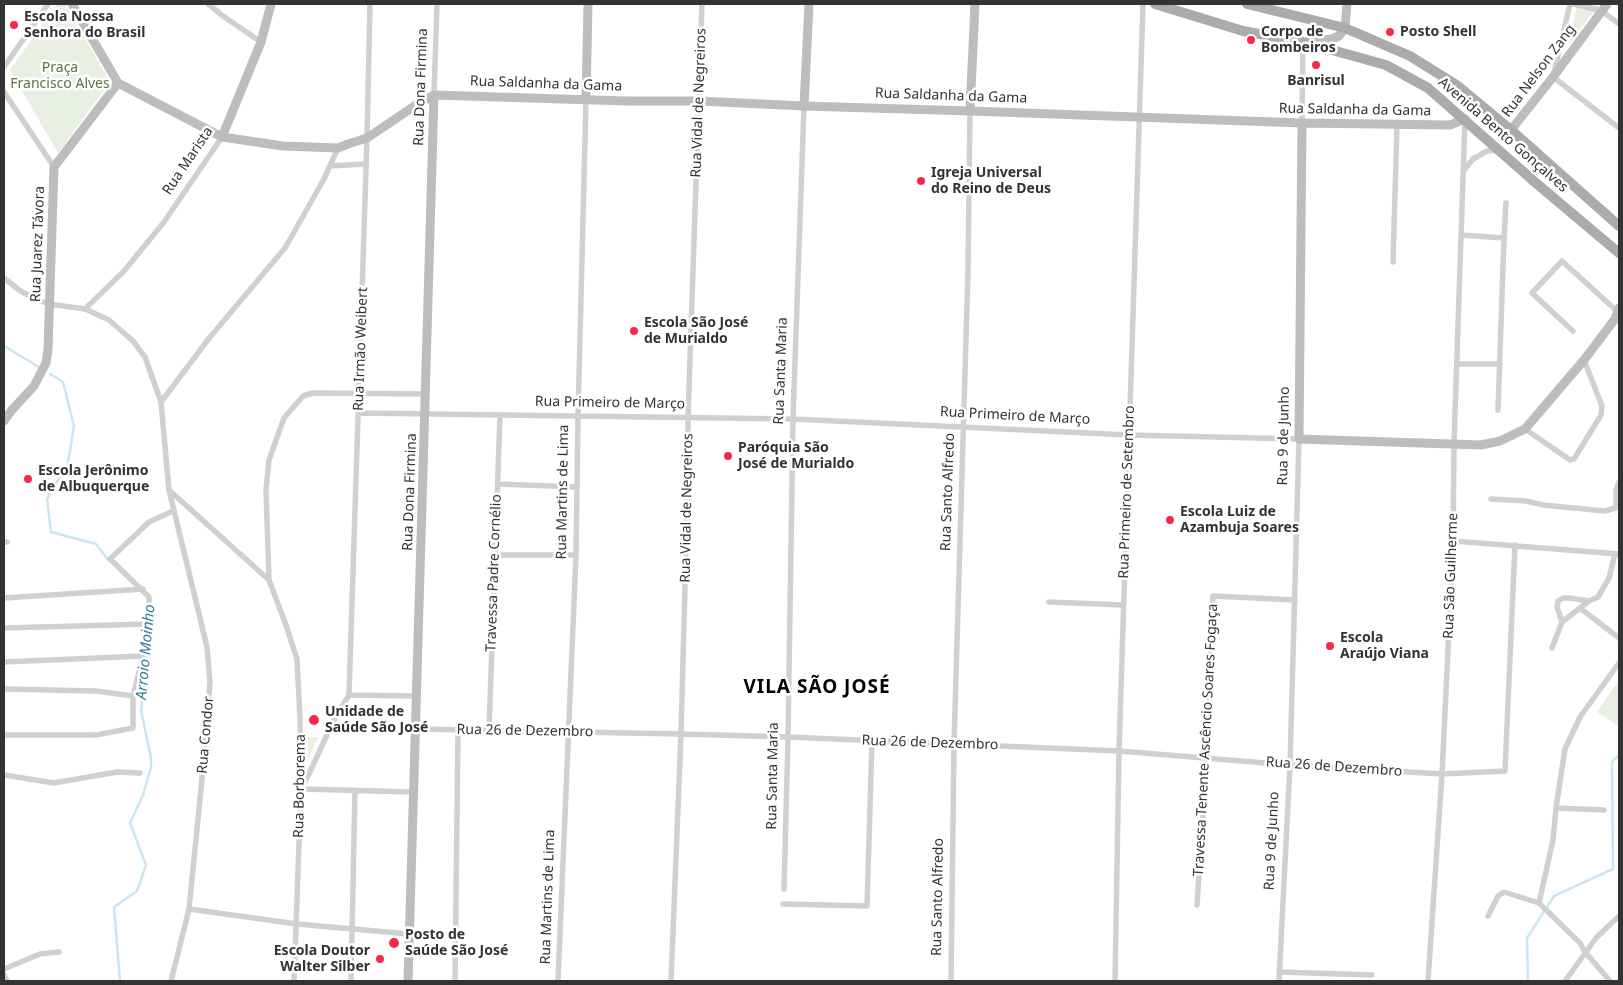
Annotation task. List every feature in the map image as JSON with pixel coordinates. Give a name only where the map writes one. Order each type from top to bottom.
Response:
[{"type":"main road","name":"Avenida Bento Gonçalves","points":[[1155,4],[1243,31],[1302,42],[1386,65],[1428,88],[1619,253]]},
{"type":"main road","name":"Avenida Bento Gonçalves","points":[[1247,4],[1345,28],[1410,56],[1458,86],[1511,130],[1619,226]]},
{"type":"street","points":[[4,67],[48,4]]},
{"type":"street","points":[[72,4],[118,83],[222,137],[283,146],[338,148],[367,138],[434,95]]},
{"type":"street","points":[[208,4],[261,42]]},
{"type":"street","name":"Rua Marista","points":[[85,309],[124,272],[158,229],[222,137],[261,42],[271,4]]},
{"type":"street","name":"Rua Irmão Weibert","points":[[349,695],[360,394],[370,4]]},
{"type":"street","name":"Rua Dona Firmina","points":[[408,981],[437,4]]},
{"type":"street","name":"Rua Martins de Lima","points":[[558,981],[576,555],[588,4]]},
{"type":"street","name":"Rua Vidal de Negreiros","points":[[671,981],[681,734],[688,418],[702,4]]},
{"type":"street","name":"Rua Santa Maria","points":[[784,889],[792,420],[809,4]]},
{"type":"street","name":"Rua Santo Alfredo","points":[[950,981],[970,110],[976,4]]},
{"type":"street","name":"Rua Primeiro de Setembro","points":[[1115,981],[1123,605],[1136,269],[1138,117],[1143,4]]},
{"type":"street","points":[[1302,42],[1332,39],[1339,36],[1345,28],[1347,4]]},
{"type":"street","points":[[1570,4],[1553,77],[1619,128]]},
{"type":"street","points":[[1574,4],[1604,7],[1619,24]]},
{"type":"street","name":"Rua Nelson Zang","points":[[1511,130],[1553,77],[1604,7]]},
{"type":"street","name":"Rua 9 de Junho","points":[[1279,981],[1290,765],[1295,600],[1302,42]]},
{"type":"street","name":"Rua Juarez Távora","points":[[5,418],[34,386],[46,363],[50,304],[54,167],[118,83]]},
{"type":"street","points":[[4,92],[54,167]]},
{"type":"street","name":"Rua Saldanha da Gama","points":[[434,95],[699,101],[1302,123],[1450,126],[1465,119]]},
{"type":"street","name":"Rua São Guilherme","points":[[1428,981],[1442,774],[1453,541],[1456,364],[1465,119]]},
{"type":"street","points":[[1393,262],[1397,125]]},
{"type":"street","points":[[160,402],[210,337],[285,248],[324,180],[338,148]]},
{"type":"street","points":[[1464,170],[1473,159],[1487,151],[1500,150]]},
{"type":"street","points":[[330,166],[366,164]]},
{"type":"street","points":[[1498,410],[1506,203]]},
{"type":"street","points":[[1461,235],[1504,238]]},
{"type":"street","points":[[1573,331],[1532,293],[1562,261],[1618,314]]},
{"type":"street","name":"Rua Condor","points":[[4,278],[19,290],[35,299],[50,304],[85,309],[109,320],[133,341],[145,357],[160,402],[169,490],[207,647],[210,682],[189,909],[171,981]]},
{"type":"street","name":"Rua Primeiro de Março","points":[[358,413],[792,420],[1129,435],[1480,445],[1500,441],[1525,429],[1584,360],[1618,314]]},
{"type":"street","points":[[1525,429],[1570,460],[1574,460],[1601,415],[1602,406],[1584,360]]},
{"type":"street","points":[[1456,364],[1500,364]]},
{"type":"street","points":[[269,580],[266,490],[269,460],[284,418],[303,396],[313,393],[426,394]]},
{"type":"street","name":"Travessa Padre Cornélio","points":[[489,731],[500,415]]},
{"type":"street","points":[[1491,499],[1605,511],[1618,507],[1616,490],[1619,482]]},
{"type":"street","points":[[498,484],[577,487]]},
{"type":"street","name":"Rua Borborema","points":[[169,490],[269,580],[297,659],[301,789],[294,981]]},
{"type":"street","points":[[4,734],[96,735],[133,728],[133,696],[149,624],[150,597],[110,558],[149,522],[173,511]]},
{"type":"street","points":[[1453,541],[1617,554],[1609,578],[1598,597],[1589,601],[1562,622],[1552,648]]},
{"type":"street","name":"Rua 26 de Dezembro","points":[[416,729],[788,737],[1119,750],[1290,765],[1442,774],[1505,771],[1515,545]]},
{"type":"street","points":[[494,555],[576,555]]},
{"type":"street","points":[[4,598],[143,589]]},
{"type":"street","name":"Travessa Tenente Ascêncio Soares Fogaça","points":[[1197,905],[1207,758],[1213,596],[1295,600]]},
{"type":"street","points":[[1562,622],[1557,607],[1558,601],[1563,598],[1570,598],[1589,601]]},
{"type":"street","points":[[1049,602],[1123,605]]},
{"type":"street","points":[[1580,608],[1619,638]]},
{"type":"street","points":[[4,628],[149,624]]},
{"type":"street","points":[[4,662],[143,656]]},
{"type":"street","points":[[1539,903],[1554,840],[1556,808],[1564,749],[1580,717],[1619,663]]},
{"type":"street","points":[[4,690],[96,691],[133,696]]},
{"type":"street","points":[[414,792],[301,789],[332,722],[349,695],[417,696]]},
{"type":"street","points":[[455,981],[458,730]]},
{"type":"street","points":[[783,904],[867,906],[872,741]]},
{"type":"street","points":[[4,775],[54,784],[117,772],[140,773]]},
{"type":"street","points":[[351,981],[355,790]]},
{"type":"street","points":[[1556,808],[1604,810]]},
{"type":"street","points":[[1488,916],[1498,896],[1504,892],[1539,903],[1580,943],[1610,981]]},
{"type":"street","points":[[189,909],[297,924],[409,934]]},
{"type":"street","points":[[1565,981],[1596,938],[1619,916]]},
{"type":"street","points":[[4,969],[40,954],[59,952]]},
{"type":"street","points":[[1279,972],[1372,975]]},
{"type":"street","points":[[4,975],[7,981]]},
{"type":"green space","name":"Praça Francisco Alves","points":[[57,4],[65,4],[110,82],[58,153],[10,70]]},
{"type":"green space","points":[[1577,4],[1599,4],[1568,46]]},
{"type":"green space","points":[[1619,680],[1619,723],[1618,726],[1597,712]]},
{"type":"green space","points":[[308,737],[318,737],[308,760]]},
{"type":"waterway","name":"Arroio Moinho","points":[[4,346],[39,367]]},
{"type":"waterway","name":"Arroio Moinho","points":[[50,374],[63,382],[74,426],[68,463],[47,499],[51,532],[96,544],[109,561]]},
{"type":"waterway","name":"Arroio Moinho","points":[[120,981],[114,907],[137,891],[146,865],[130,823],[143,795],[151,767],[151,758],[141,710],[150,635]]},
{"type":"waterway","points":[[1528,981],[1527,938],[1554,896],[1613,869],[1612,762],[1619,755]]},
{"type":"place","name":"Escola Nossa Senhora do Brasil","points":[[14,25]]},
{"type":"place","name":"Posto Shell","points":[[1390,32]]},
{"type":"place","name":"Corpo de Bombeiros","points":[[1251,40]]},
{"type":"place","name":"Banrisul","points":[[1316,65]]},
{"type":"place","name":"Igreja Universal do Reino de Deus","points":[[921,181]]},
{"type":"place","name":"Escola São José de Murialdo","points":[[634,331]]},
{"type":"place","name":"Paróquia São José de Murialdo","points":[[728,456]]},
{"type":"place","name":"Escola Jerônimo de Albuquerque","points":[[28,479]]},
{"type":"place","name":"Escola Luiz de Azambuja Soares","points":[[1170,520]]},
{"type":"place","name":"Escola Araújo Viana","points":[[1330,646]]},
{"type":"place","name":"Unidade de Saúde São José","points":[[314,720]]},
{"type":"place","name":"Posto de Saúde São José","points":[[394,943]]},
{"type":"place","name":"Escola Doutor Walter Silber","points":[[380,959]]},
{"type":"district","name":"VILA SÃO JOSÉ","points":[[817,688]]}]
